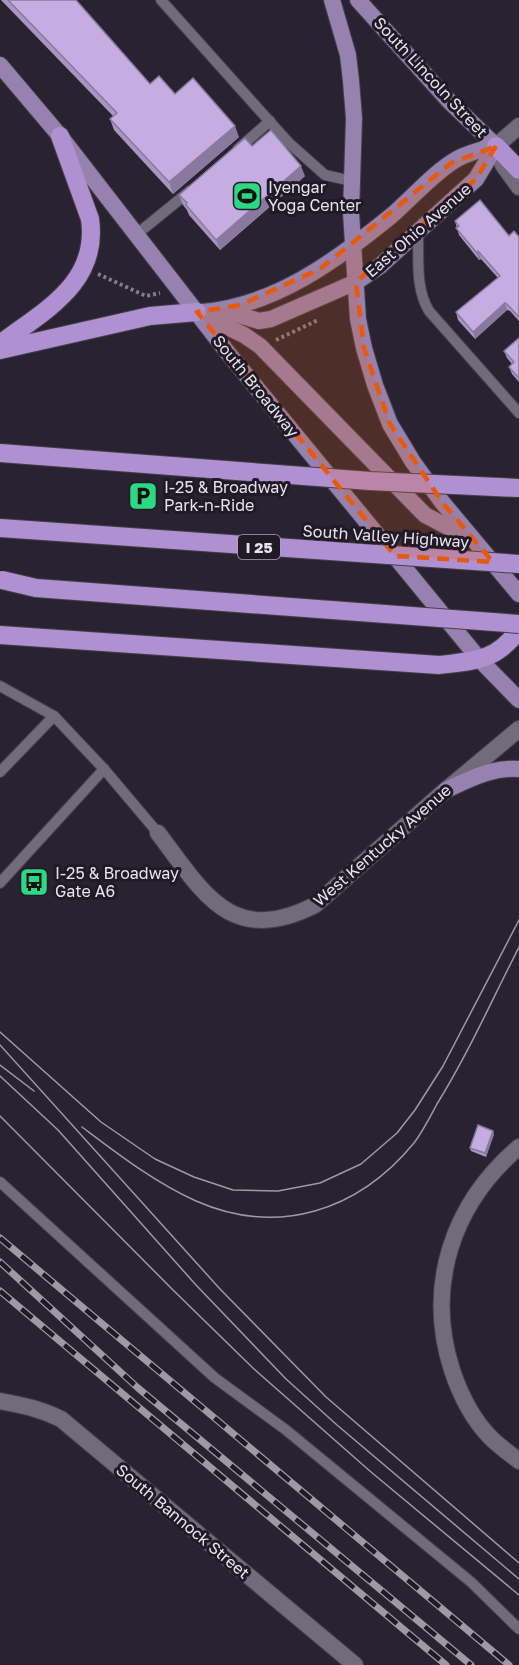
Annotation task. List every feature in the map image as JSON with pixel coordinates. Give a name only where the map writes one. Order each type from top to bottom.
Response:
[{"type":"highway","points":[[0,344],[66,291],[85,268],[88,258],[92,233],[90,219],[60,136]]},
{"type":"highway","points":[[496,146],[519,152]]},
{"type":"highway","points":[[496,146],[519,170]]},
{"type":"highway","points":[[0,350],[150,316],[197,312]]},
{"type":"highway","points":[[0,453],[370,481],[519,488]]},
{"type":"highway","name":"South Valley Highway","points":[[0,528],[519,564]]},
{"type":"highway","points":[[1,580],[36,588],[519,624]]},
{"type":"highway","points":[[0,635],[439,665],[480,660],[498,652],[519,629]]},
{"type":"main road","points":[[332,0],[348,55],[351,81],[354,118],[353,244],[358,319],[375,384],[390,424],[419,470],[442,502],[519,594]]},
{"type":"main road","name":"South Lincoln Street","points":[[358,0],[449,101],[496,146]]},
{"type":"main road","name":"South Broadway","points":[[0,65],[60,136],[228,353],[480,660],[519,700]]},
{"type":"main road","name":"East Ohio Avenue","points":[[223,310],[259,321],[272,319],[356,282],[380,266],[476,179],[496,146]]},
{"type":"main road","name":"East Ohio Avenue","points":[[197,312],[223,310],[258,299],[320,269],[392,215],[451,163],[474,152],[496,146]]},
{"type":"main road","points":[[197,312],[234,329],[260,346],[425,515],[478,543]]},
{"type":"main road","points":[[446,790],[497,769],[519,769]]},
{"type":"street","name":"East Ohio Avenue","points":[[496,146],[519,126]]},
{"type":"street","name":"South Lincoln Street","points":[[496,146],[504,165],[519,187]]},
{"type":"street","name":"West Kentucky Avenue","points":[[158,833],[206,896],[218,906],[235,915],[256,921],[278,920],[315,905],[519,729]]},
{"type":"street","points":[[519,1147],[491,1174],[472,1199],[457,1228],[447,1258],[442,1289],[442,1322],[447,1353],[456,1383],[471,1411],[490,1437],[519,1461]]},
{"type":"street","name":"South Bannock Street","points":[[0,1401],[48,1412],[61,1419],[354,1665]]},
{"type":"lane","points":[[161,0],[289,143],[325,176],[352,181]]},
{"type":"lane","points":[[227,158],[270,121]]},
{"type":"lane","points":[[137,234],[202,180]]},
{"type":"lane","points":[[418,232],[420,283],[423,300],[429,311],[519,413]]},
{"type":"lane","points":[[0,686],[54,716],[104,769],[158,833]]},
{"type":"lane","points":[[0,772],[54,716]]},
{"type":"lane","points":[[0,883],[104,769]]},
{"type":"lane","points":[[0,1182],[215,1378],[286,1430],[471,1582],[519,1629]]},
{"type":"path","points":[[97,274],[146,296],[162,292]]},
{"type":"path","points":[[275,341],[325,317]]},
{"type":"highlighted area","points":[[496,146],[476,179],[356,282],[364,348],[390,424],[442,502],[493,562],[395,556],[197,312],[240,305],[320,269],[451,163]]},
{"type":"building","points":[[8,0],[76,0],[150,84],[159,76],[175,94],[193,78],[235,126],[169,182],[110,119],[117,113]]},
{"type":"building","name":"Iyengar Yoga Center","points":[[271,130],[301,166],[216,240],[179,195],[245,138],[252,146]]},
{"type":"building","points":[[480,200],[509,236],[514,231],[519,237],[519,317],[505,303],[473,332],[456,312],[500,276],[456,228],[459,226],[455,221]]},
{"type":"building","points":[[519,338],[519,378],[509,367],[514,362],[504,351]]},
{"type":"building","points":[[478,1125],[493,1131],[485,1153],[470,1148]]},
{"type":"tram line","points":[[0,1032],[101,1122],[155,1159],[194,1177],[233,1190],[278,1191],[320,1183],[361,1164],[397,1133],[415,1110],[443,1066],[519,920]]},
{"type":"tram line","points":[[82,1127],[166,1185],[196,1201],[227,1212],[257,1217],[286,1216],[315,1211],[342,1201],[368,1186],[414,1143],[459,1066],[519,947]]},
{"type":"tram line","points":[[0,1045],[220,1289],[326,1397],[519,1563]]},
{"type":"tram line","points":[[0,1065],[34,1091]]},
{"type":"tram line","points":[[0,1076],[58,1130],[196,1285],[286,1379],[519,1579]]},
{"type":"tram line","points":[[0,1116],[254,1369],[371,1472],[519,1595]]},
{"type":"railway","points":[[0,1238],[509,1665]]},
{"type":"railway","points":[[0,1262],[138,1388],[471,1665]]},
{"type":"railway","points":[[0,1291],[446,1665]]},
{"type":"place","name":"Iyengar Yoga Center","points":[[247,196]]},
{"type":"place","name":"I-25 & Broadway Park-n-Ride","points":[[143,496]]},
{"type":"place","name":"I-25 & Broadway Gate A6","points":[[34,882]]}]
